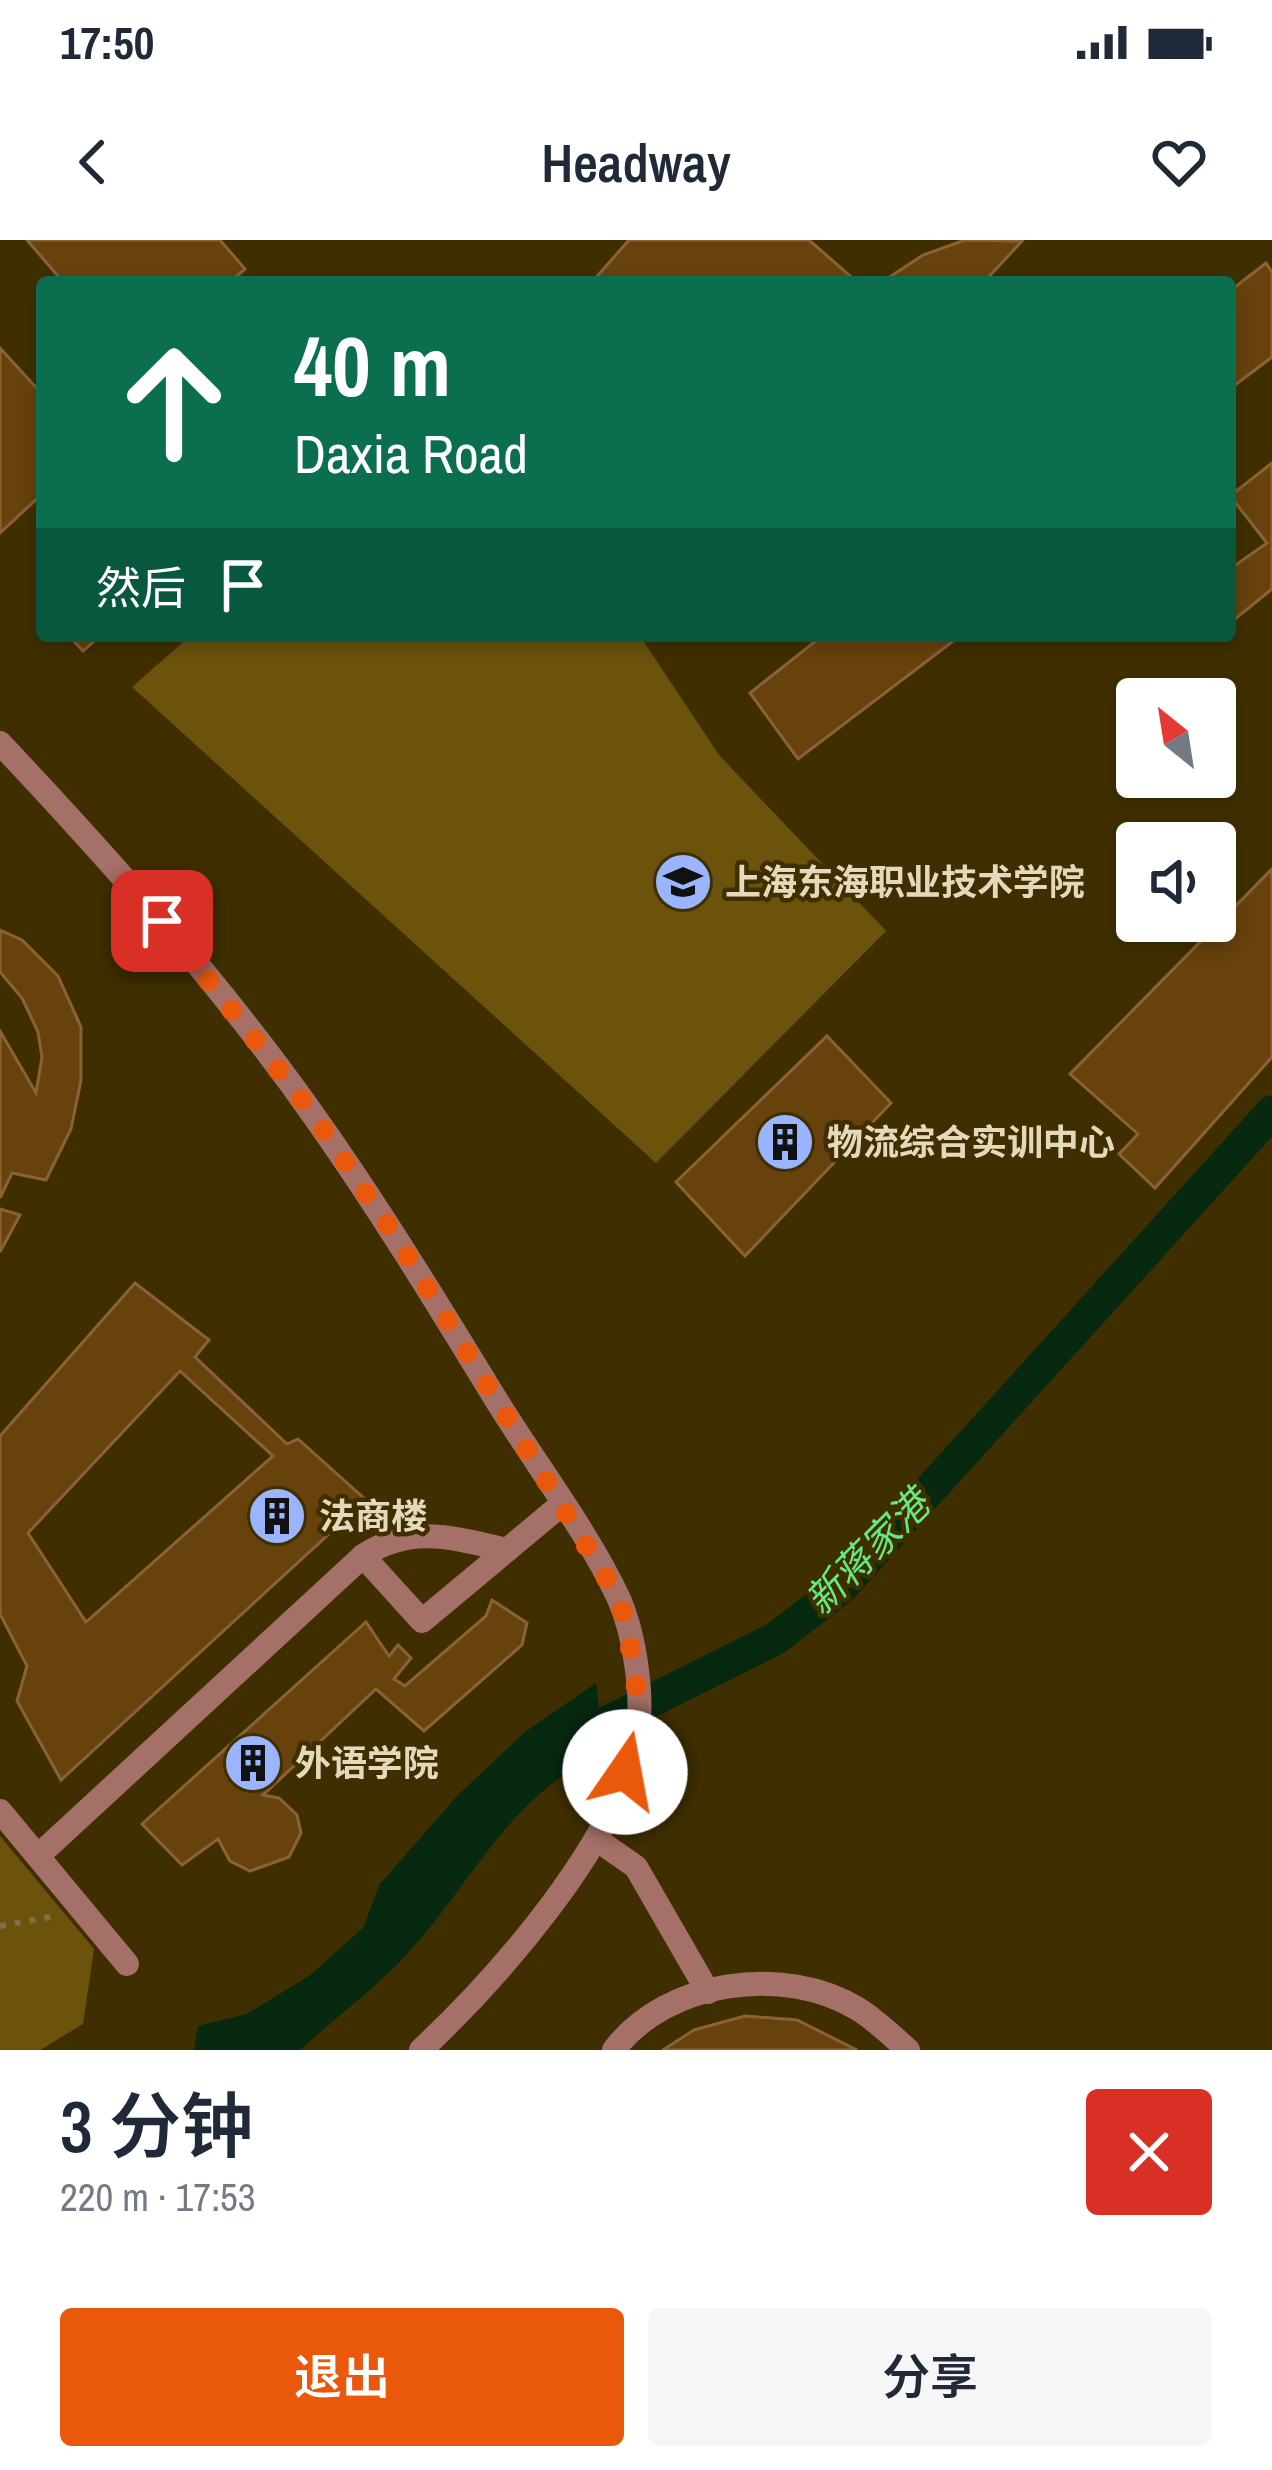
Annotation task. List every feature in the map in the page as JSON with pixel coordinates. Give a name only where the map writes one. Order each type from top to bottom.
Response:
[{"type":"street","points":[[0,743],[162,921],[313,1114],[620,1600],[636,1674],[637,1740],[613,1803],[596,1840],[540,1917],[422,2050]]},
{"type":"street","points":[[363,1556],[422,1621],[561,1505]]},
{"type":"street","points":[[39,1855],[363,1556],[391,1538],[434,1534],[507,1550]]},
{"type":"street","points":[[0,1811],[127,1964]]},
{"type":"street","points":[[596,1840],[636,1867],[708,1992]]},
{"type":"street","points":[[614,2050],[674,2002],[735,1984],[798,1986],[857,2008],[908,2050]]},
{"type":"path","points":[[0,1926],[84,1911]]},
{"type":"shaded area","points":[[183,642],[644,642],[719,755],[886,931],[656,1163],[132,687]]},
{"type":"shaded area","points":[[596,1683],[600,1718],[594,1759],[566,1774],[517,1815],[416,1944],[375,1985],[300,2050],[194,2050],[198,2026],[247,2014],[309,1976],[363,1928],[380,1884],[458,1795],[525,1732]]},
{"type":"shaded area","points":[[0,1836],[94,1949],[83,2024],[40,2050],[0,2050]]},
{"type":"building","points":[[27,240],[220,240],[245,269],[237,276],[58,276]]},
{"type":"building","points":[[629,240],[809,240],[850,276],[597,276]]},
{"type":"building","points":[[965,240],[1022,241],[990,276],[891,276],[923,255]]},
{"type":"building","points":[[1266,263],[1272,272],[1272,357],[1236,384],[1236,286]]},
{"type":"building","points":[[0,348],[36,387],[36,500],[0,533]]},
{"type":"building","points":[[1272,463],[1272,589],[1236,618],[1236,565],[1267,543],[1236,504],[1236,491]]},
{"type":"building","points":[[814,642],[952,642],[798,759],[750,693]]},
{"type":"building","points":[[1272,869],[1272,1057],[1155,1188],[1119,1154],[1138,1134],[1070,1074],[1200,942],[1236,942],[1236,906]]},
{"type":"building","points":[[0,930],[22,940],[58,976],[81,1027],[81,1080],[71,1129],[46,1180],[12,1173],[0,1198],[0,1031],[36,1093],[42,1057],[38,1032],[22,998],[0,972]]},
{"type":"building","name":"物流综合实训中心","points":[[827,1036],[891,1103],[745,1256],[676,1182]]},
{"type":"building","points":[[0,1209],[20,1215],[0,1252]]},
{"type":"building","name":"法商楼","points":[[135,1283],[209,1340],[195,1357],[287,1444],[298,1439],[366,1500],[61,1780],[17,1701],[27,1666],[0,1614],[0,1436]],"holes":[[[180,1371],[273,1456],[86,1622],[28,1533]]]},
{"type":"building","name":"外语学院","points":[[492,1600],[527,1623],[522,1645],[424,1731],[376,1689],[263,1795],[279,1798],[297,1815],[301,1833],[289,1857],[250,1871],[230,1861],[218,1839],[182,1865],[142,1824],[366,1622],[389,1656],[398,1645],[411,1658],[394,1679],[405,1686],[486,1616]]},
{"type":"building","points":[[745,2016],[797,2020],[857,2050],[663,2050],[694,2030]]},
{"type":"waterway","name":"新蒋家港","points":[[558,1747],[775,1639],[841,1588],[1272,1112]]},
{"type":"place","name":"上海东海职业技术学院","points":[[683,882]]},
{"type":"place","name":"物流综合实训中心","points":[[785,1142]]},
{"type":"place","name":"法商楼","points":[[277,1516]]},
{"type":"place","name":"外语学院","points":[[253,1763]]},
{"type":"route","points":[[162,921],[313,1114],[397,1239],[620,1600],[636,1674],[637,1740],[625,1772]]}]
